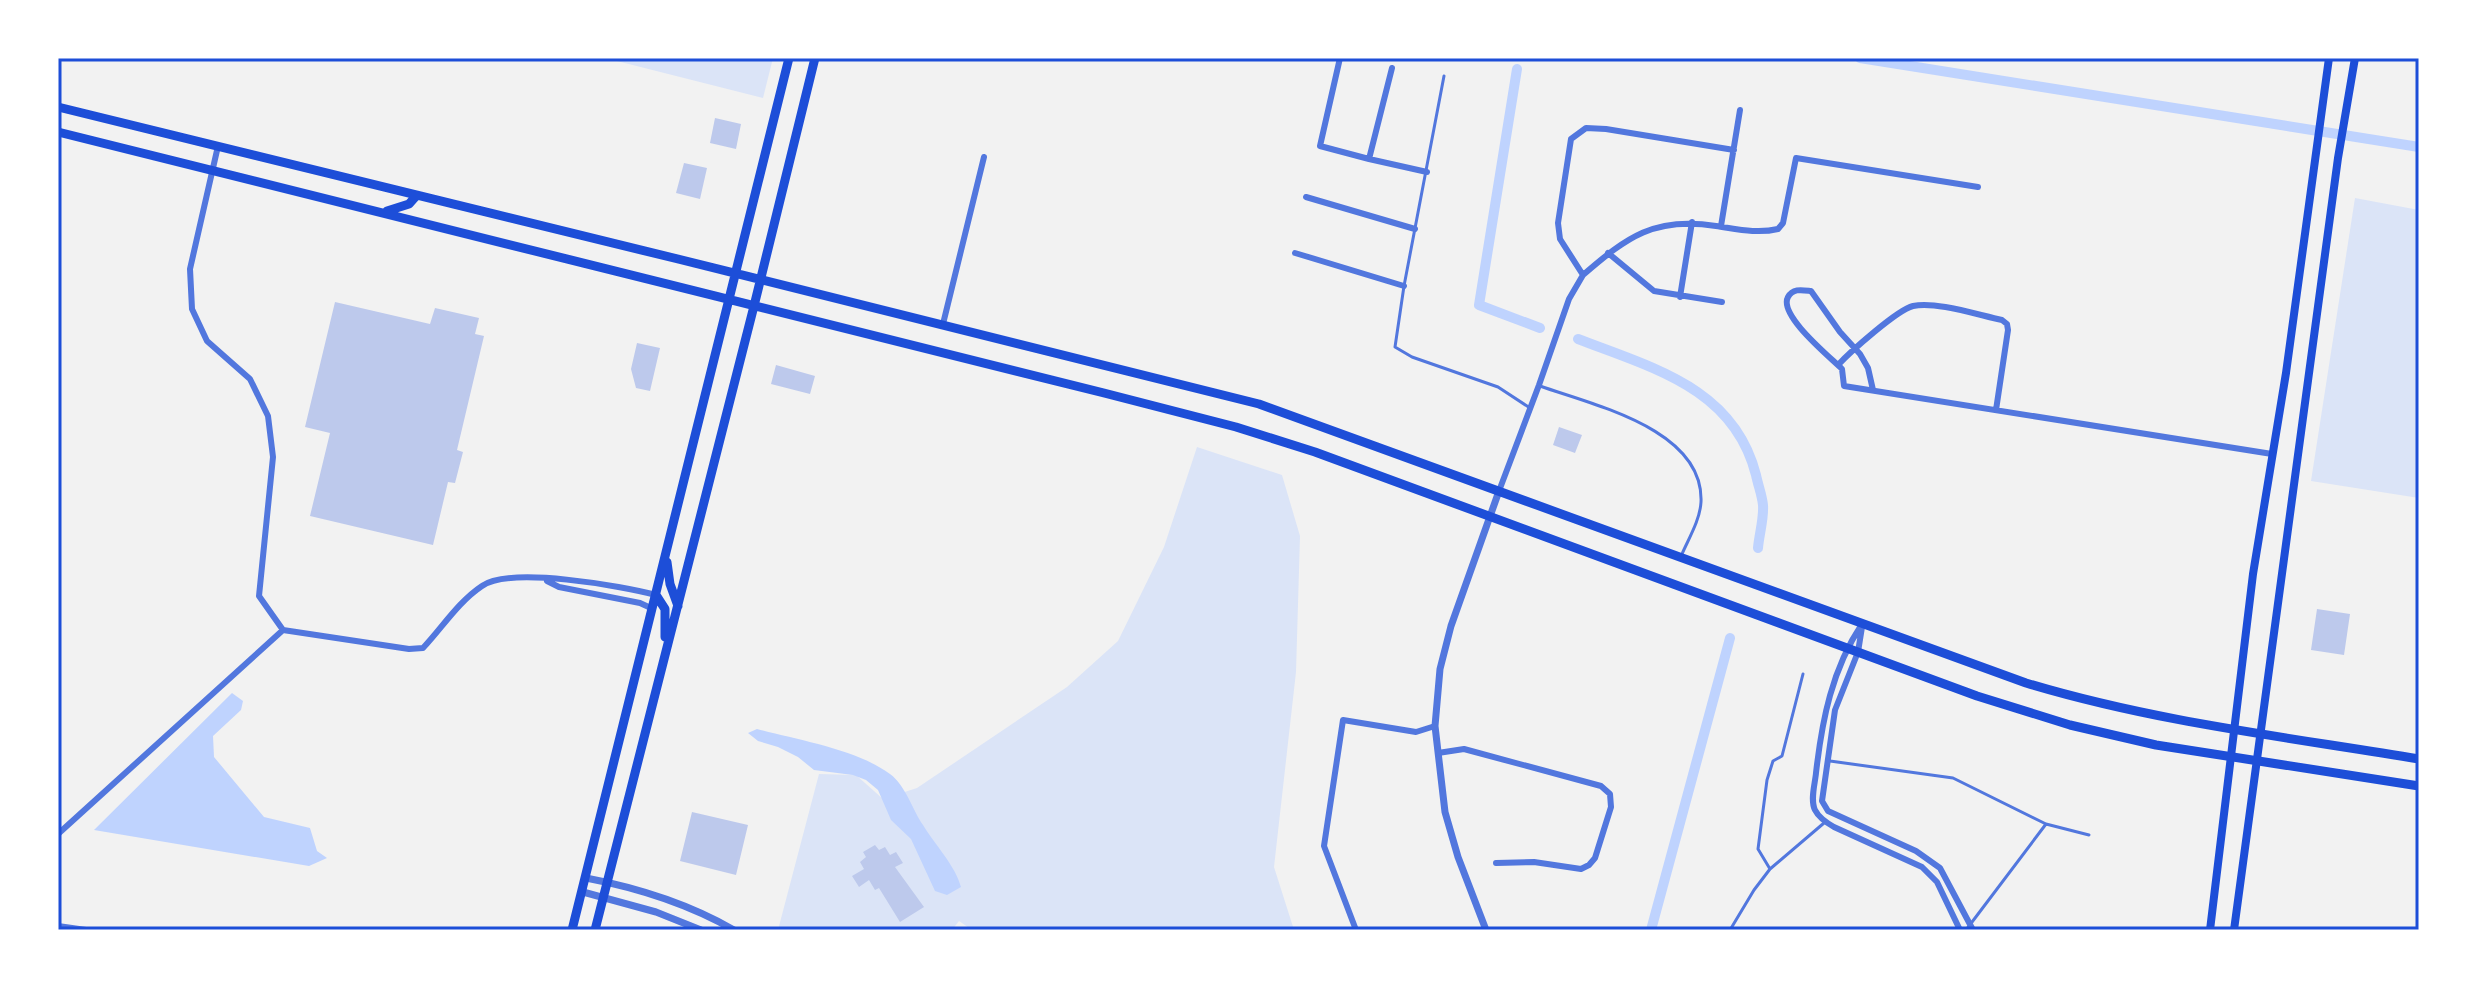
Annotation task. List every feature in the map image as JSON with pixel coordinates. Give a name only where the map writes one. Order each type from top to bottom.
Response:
[{"type":"main road","points":[[572,930],[789,58]]},
{"type":"main road","points":[[595,930],[815,58]]},
{"type":"main road","points":[[2210,930],[2251,593],[2286,373],[2329,58]]},
{"type":"main road","points":[[2234,930],[2344,113],[2355,58]]},
{"type":"main road","points":[[58,107],[1259,404],[1976,666],[2068,696],[2117,709],[2236,731],[2419,759]]},
{"type":"main road","points":[[58,132],[1236,427],[1489,515],[1977,696],[2070,725],[2156,745],[2419,786]]},
{"type":"main road","points":[[383,212],[409,204],[417,195]]},
{"type":"main road","points":[[666,555],[670,584],[678,606]]},
{"type":"main road","points":[[656,595],[665,609],[664,659]]},
{"type":"street","points":[[1340,58],[1320,146],[1427,172]]},
{"type":"street","points":[[1369,159],[1392,68]]},
{"type":"street","points":[[1721,226],[1740,110]]},
{"type":"street","points":[[1583,275],[1560,239],[1558,223],[1571,139],[1578,132],[1586,128],[1606,129],[1734,150]]},
{"type":"street","points":[[218,146],[190,269],[192,309],[207,341],[250,379],[268,416],[273,457],[259,596],[283,630],[409,649],[423,648],[464,600],[485,583],[508,577],[560,578],[656,595]]},
{"type":"street","points":[[943,324],[984,157]]},
{"type":"street","points":[[1486,930],[1458,857],[1445,812],[1435,726],[1440,669],[1451,626],[1489,515],[1569,299],[1583,275],[1621,243],[1648,229],[1692,222],[1755,232],[1778,229],[1783,223],[1796,158],[1978,187]]},
{"type":"street","points":[[1306,197],[1415,229]]},
{"type":"street","points":[[1680,297],[1692,222]]},
{"type":"street","points":[[1295,253],[1404,286]]},
{"type":"street","points":[[1608,253],[1654,291],[1722,302]]},
{"type":"street","points":[[1873,390],[1868,368],[1811,291],[1799,289],[1790,293],[1786,308],[1820,352],[1842,369],[1844,386],[2272,454]]},
{"type":"street","points":[[1838,365],[1853,348],[1913,306],[1937,307],[2002,320],[2008,330],[1996,410]]},
{"type":"street","points":[[543,580],[559,587],[640,603],[653,609]]},
{"type":"street","points":[[1862,624],[1846,648],[1825,708],[1816,768],[1815,810],[1824,822],[1922,867],[1937,882],[1960,930]]},
{"type":"street","points":[[1862,624],[1858,652],[1835,710],[1822,801],[1828,811],[1916,851],[1940,868],[1952,887],[1969,929]]},
{"type":"street","points":[[58,834],[283,630]]},
{"type":"street","points":[[1356,930],[1324,846],[1343,720],[1416,732],[1435,726]]},
{"type":"street","points":[[1438,753],[1464,749],[1601,786],[1610,794],[1611,807],[1595,858],[1589,865],[1581,869],[1534,862],[1496,863]]},
{"type":"street","points":[[1824,822],[1844,819]]},
{"type":"street","points":[[586,878],[684,904],[734,930]]},
{"type":"street","points":[[583,892],[656,912],[701,930]]},
{"type":"street","points":[[58,926],[86,930]]},
{"type":"lane","points":[[1444,76],[1395,347],[1412,357],[1498,387],[1530,408]]},
{"type":"lane","points":[[1539,385],[1637,421],[1661,434],[1683,453],[1697,480],[1701,502],[1699,515],[1680,557]]},
{"type":"lane","points":[[1770,869],[1758,849],[1767,780],[1773,761],[1782,756],[1803,674]]},
{"type":"lane","points":[[1828,761],[1953,778],[2046,824],[2089,835]]},
{"type":"lane","points":[[1730,930],[1770,869],[1824,822]]},
{"type":"lane","points":[[1969,929],[2046,824]]},
{"type":"shaded area","points":[[605,58],[773,58],[763,98]]},
{"type":"shaded area","points":[[2355,198],[2419,210],[2419,498],[2311,481]]},
{"type":"shaded area","points":[[1197,447],[1282,475],[1300,536],[1296,672],[1274,867],[1294,930],[972,930],[959,921],[952,930],[778,930],[819,774],[856,775],[883,799],[917,788],[1067,687],[1118,641],[1164,547]]},
{"type":"water","points":[[232,693],[243,701],[241,710],[213,736],[214,757],[264,817],[310,828],[317,851],[327,858],[309,866],[94,830]]},
{"type":"water","points":[[757,729],[844,752],[890,774],[905,791],[961,887],[947,895],[935,891],[911,839],[891,820],[878,790],[866,780],[853,775],[814,770],[798,757],[758,741],[748,733]]},
{"type":"building","points":[[715,118],[741,124],[736,149],[710,143]]},
{"type":"building","points":[[684,163],[707,168],[700,199],[676,193]]},
{"type":"building","points":[[335,302],[430,324],[435,308],[479,318],[475,334],[484,336],[457,450],[463,452],[455,483],[448,482],[433,545],[310,516],[330,433],[305,427]]},
{"type":"building","points":[[637,343],[660,348],[650,391],[636,388],[631,369]]},
{"type":"building","points":[[776,365],[815,376],[810,394],[771,384]]},
{"type":"building","points":[[1559,427],[1582,435],[1575,453],[1553,445]]},
{"type":"building","points":[[2317,609],[2350,614],[2344,655],[2311,650]]},
{"type":"building","points":[[692,812],[748,825],[736,875],[680,861]]},
{"type":"building","points":[[875,845],[879,850],[885,847],[890,855],[896,852],[903,863],[895,867],[924,907],[900,922],[879,888],[875,890],[869,880],[859,887],[852,876],[864,869],[860,862],[866,857],[863,852]]},
{"type":"waterway","points":[[1860,58],[2419,147]]},
{"type":"waterway","points":[[1517,69],[1479,305],[1540,328]]},
{"type":"waterway","points":[[1578,339],[1634,360],[1687,385],[1710,401],[1729,421],[1745,445],[1762,498],[1763,516],[1758,548]]},
{"type":"waterway","points":[[1651,930],[1730,638]]}]
